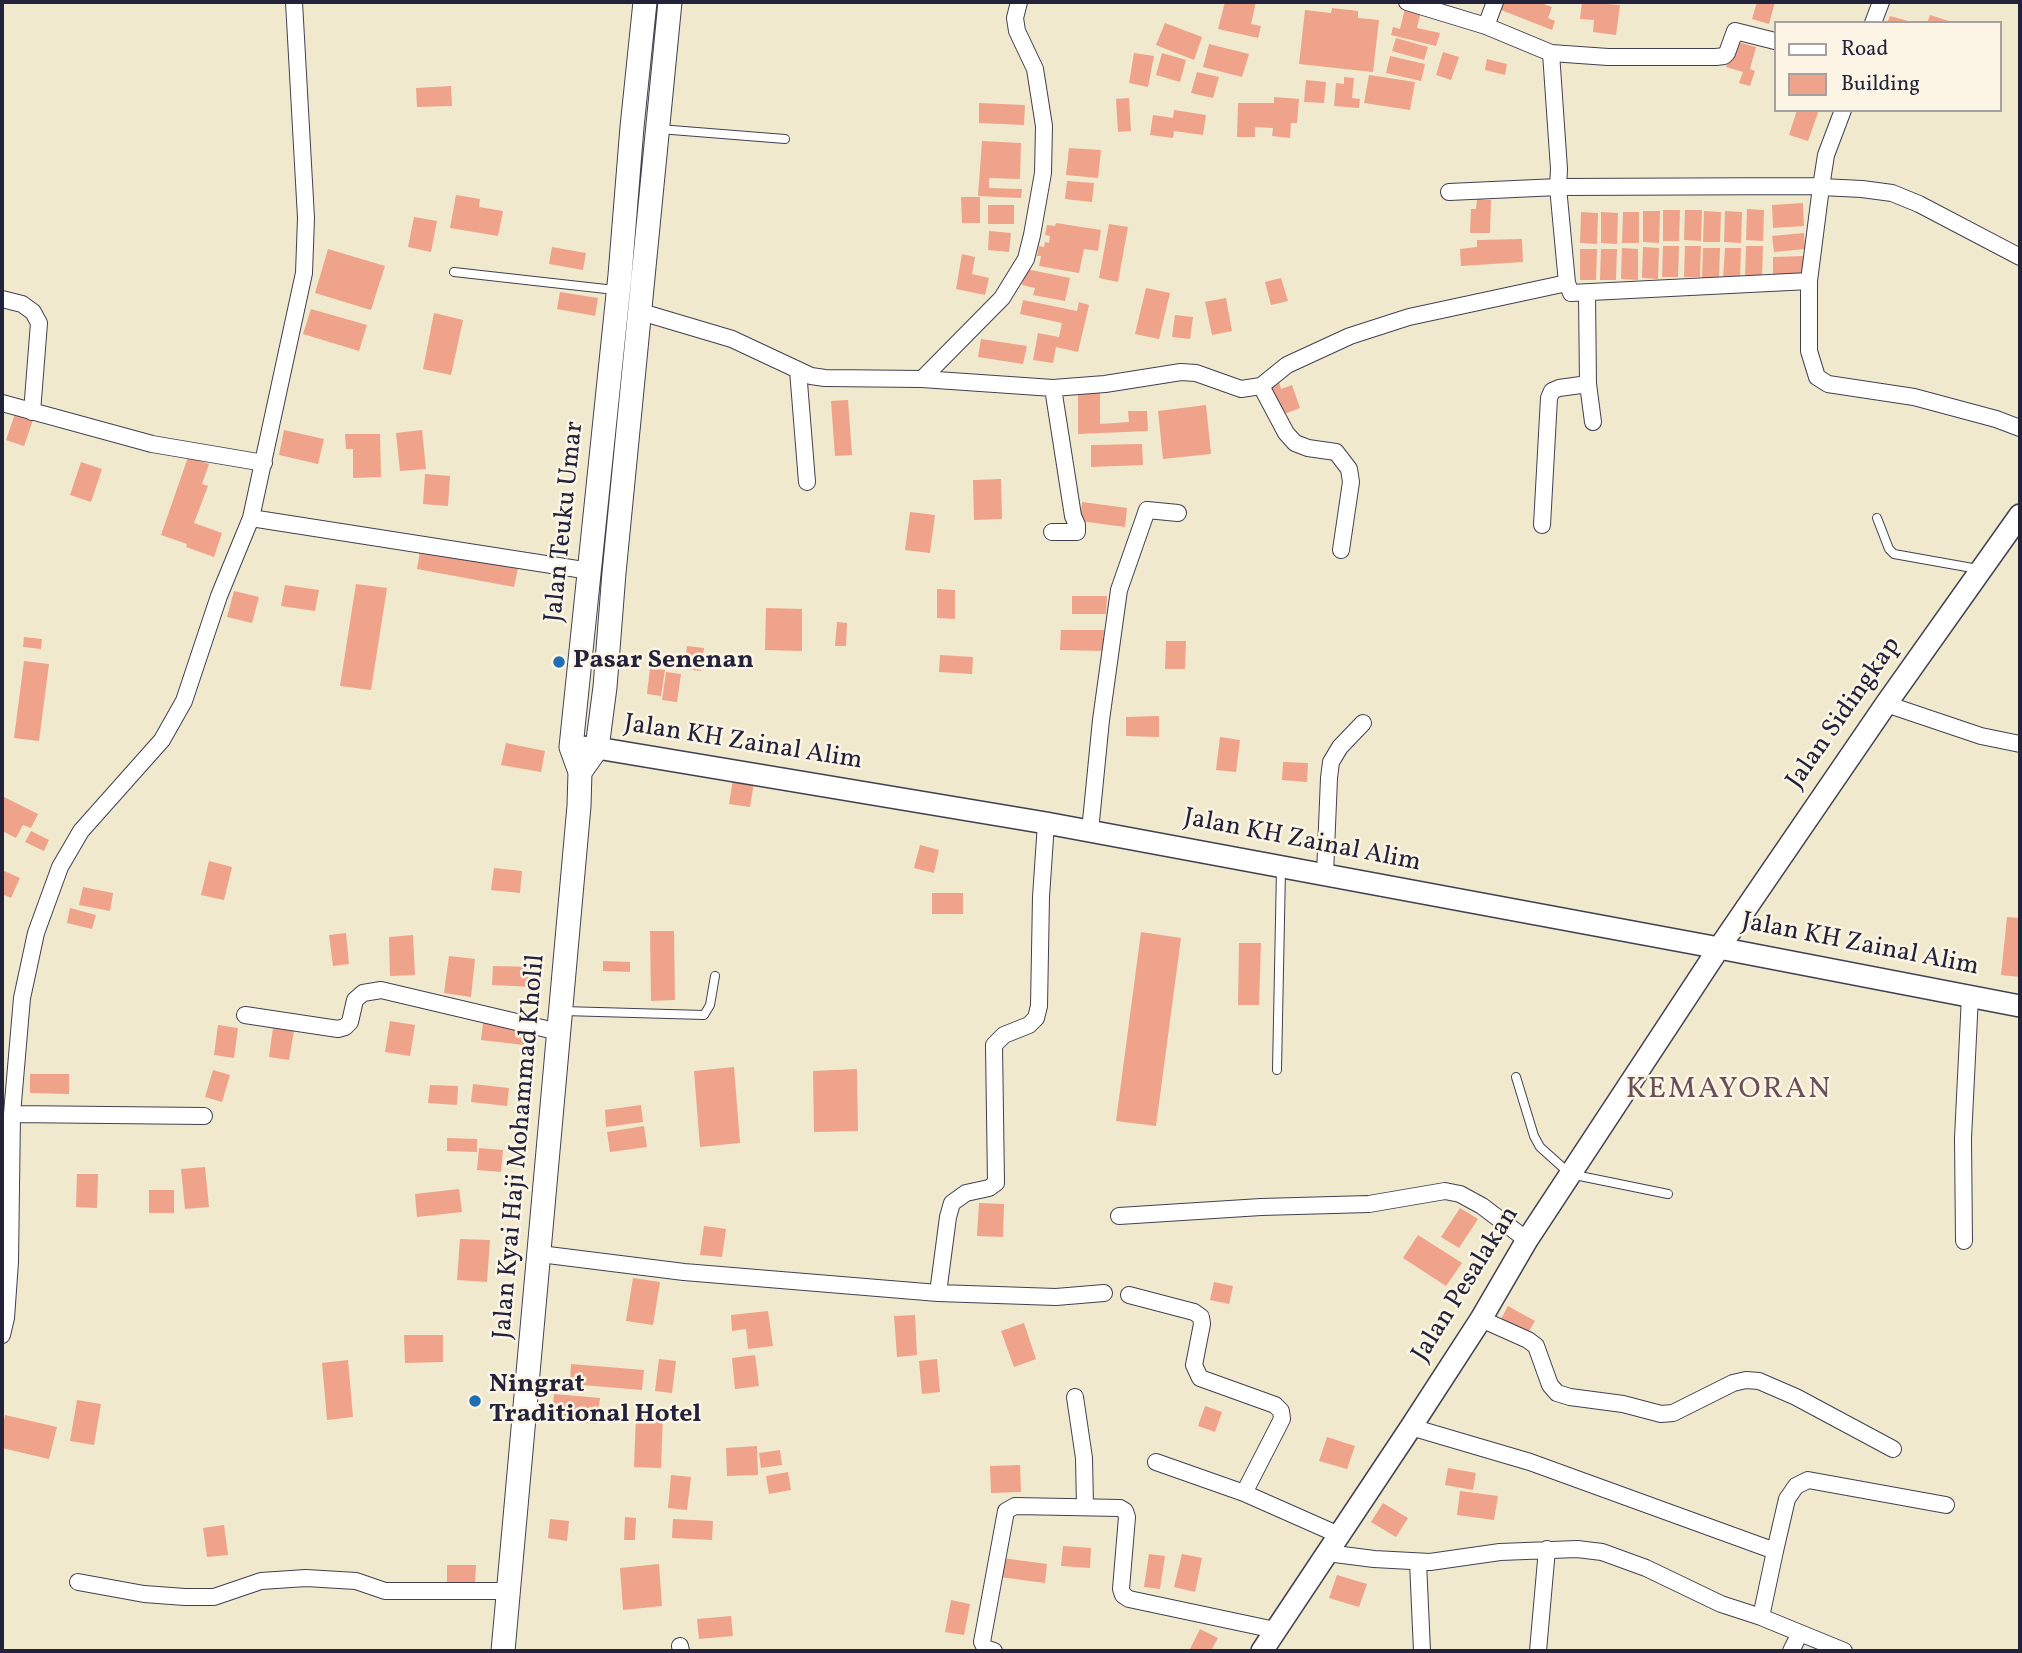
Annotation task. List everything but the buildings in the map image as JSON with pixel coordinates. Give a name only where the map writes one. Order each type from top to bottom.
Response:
[{"type":"main road","name":"Jalan Teuku Umar","points":[[580,772],[571,747],[645,2]]},
{"type":"main road","name":"Jalan Teuku Umar","points":[[580,772],[597,748],[605,687],[670,2]]},
{"type":"main road","points":[[625,211],[649,210]]},
{"type":"main road","name":"Jalan Kyai Haji Mohammad Kholil","points":[[503,1651],[540,1254],[580,772]]},
{"type":"street","points":[[2,1335],[6,1318],[10,1262],[6,1197],[12,1114],[22,998],[36,933],[60,867],[81,831],[162,740],[184,701],[219,596],[251,519],[264,463],[304,273],[306,218],[294,2]]},
{"type":"street","points":[[922,379],[1002,298],[1026,259],[1043,173],[1044,126],[1035,69],[1017,31],[1015,18],[1019,2]]},
{"type":"street","points":[[1407,2],[1486,26],[1551,53],[1608,57],[1716,57],[1727,53],[1732,33],[1735,31],[1773,40]]},
{"type":"street","points":[[1486,26],[1495,2]]},
{"type":"street","points":[[1874,21],[1881,2]]},
{"type":"street","points":[[1551,53],[1558,187],[1567,283],[1571,293],[1809,281]]},
{"type":"street","points":[[1842,112],[1826,156],[1809,281],[1809,351],[1817,377],[1828,384],[1914,397],[2020,428]]},
{"type":"street","points":[[1449,192],[1558,187],[1821,187],[1892,193],[2019,251]]},
{"type":"street","points":[[641,312],[732,339],[811,376],[825,378],[922,379],[1053,388],[1105,384],[1181,372],[1196,373],[1241,389],[1261,386],[1287,366],[1350,336],[1409,317],[1567,283]]},
{"type":"street","points":[[1587,294],[1588,384],[1593,422]]},
{"type":"street","points":[[2,299],[22,304],[33,312],[38,323],[33,412]]},
{"type":"street","points":[[798,370],[807,482]]},
{"type":"street","points":[[1542,525],[1549,398],[1552,391],[1559,388],[1588,384]]},
{"type":"street","points":[[1261,386],[1286,433],[1295,443],[1336,452],[1349,470],[1350,482],[1341,550]]},
{"type":"street","points":[[1052,532],[1077,532],[1053,388]]},
{"type":"street","points":[[2,403],[152,443],[264,463]]},
{"type":"street","points":[[1090,831],[1101,720],[1119,590],[1147,510],[1178,513]]},
{"type":"street","name":"Jalan Sidingkap","points":[[1719,948],[1886,704],[2020,515]]},
{"type":"street","points":[[251,519],[590,571]]},
{"type":"street","points":[[1886,704],[1981,736],[2020,744]]},
{"type":"street","points":[[1325,874],[1331,762],[1340,747],[1363,723]]},
{"type":"street","name":"Jalan KH Zainal Alim","points":[[571,747],[597,748],[1046,823],[2020,1006]]},
{"type":"street","points":[[938,1293],[952,1203],[966,1193],[989,1188],[996,1182],[994,1045],[1004,1035],[1029,1026],[1036,1018],[1039,1006],[1041,897],[1046,823]]},
{"type":"street","name":"Jalan Pesalakan","points":[[1262,1651],[1411,1427],[1527,1240],[1719,948]]},
{"type":"street","points":[[245,1015],[338,1029],[350,1022],[355,1000],[363,993],[381,990],[560,1021]]},
{"type":"street","points":[[1964,1241],[1963,1138],[1970,996]]},
{"type":"street","points":[[12,1114],[204,1116]]},
{"type":"street","points":[[1119,1216],[1261,1207],[1349,1206],[1446,1191],[1460,1194],[1482,1206],[1527,1240]]},
{"type":"street","points":[[540,1254],[684,1272],[938,1293],[1056,1297],[1104,1293]]},
{"type":"street","points":[[1129,1295],[1194,1312],[1201,1317],[1194,1365],[1200,1378],[1275,1405],[1281,1411],[1282,1419],[1244,1493]]},
{"type":"street","points":[[1480,1319],[1536,1346],[1550,1385],[1557,1393],[1623,1404],[1661,1414],[1673,1413],[1733,1383],[1759,1381],[1796,1397],[1893,1450]]},
{"type":"street","points":[[1075,1397],[1084,1458],[1085,1506]]},
{"type":"street","points":[[1411,1427],[1530,1462],[1775,1551]]},
{"type":"street","points":[[1156,1462],[1244,1493],[1339,1535]]},
{"type":"street","points":[[1761,1617],[1787,1499],[1796,1486],[1808,1480],[1946,1504]]},
{"type":"street","points":[[994,1651],[985,1648],[982,1642],[1006,1511],[1015,1506],[1120,1508],[1125,1511],[1127,1517],[1121,1589],[1123,1595],[1129,1599],[1275,1630]]},
{"type":"street","points":[[1327,1553],[1418,1562],[1547,1549],[1602,1552],[1646,1568],[1721,1604],[1761,1617],[1844,1651]]},
{"type":"street","points":[[1538,1651],[1547,1549]]},
{"type":"street","points":[[1418,1562],[1422,1651]]},
{"type":"street","points":[[78,1582],[144,1594],[185,1597],[214,1597],[261,1581],[306,1578],[356,1581],[385,1591],[509,1591]]},
{"type":"street","points":[[1791,1651],[1800,1633]]},
{"type":"lane","points":[[656,129],[786,138]]},
{"type":"lane","points":[[454,272],[618,291]]},
{"type":"lane","points":[[1877,518],[1889,549],[1894,554],[1981,570]]},
{"type":"lane","points":[[1277,1070],[1281,866]]},
{"type":"lane","points":[[560,1021],[704,1015],[710,1005],[715,976]]},
{"type":"lane","points":[[1516,1077],[1534,1136],[1540,1147],[1570,1174],[1668,1194]]},
{"type":"place","name":"Pasar Senenan","points":[[559,662]]},
{"type":"place","name":"Ningrat Traditional Hotel","points":[[475,1401]]},
{"type":"district","name":"KEMAYORAN","points":[[1729,1091]]}]
